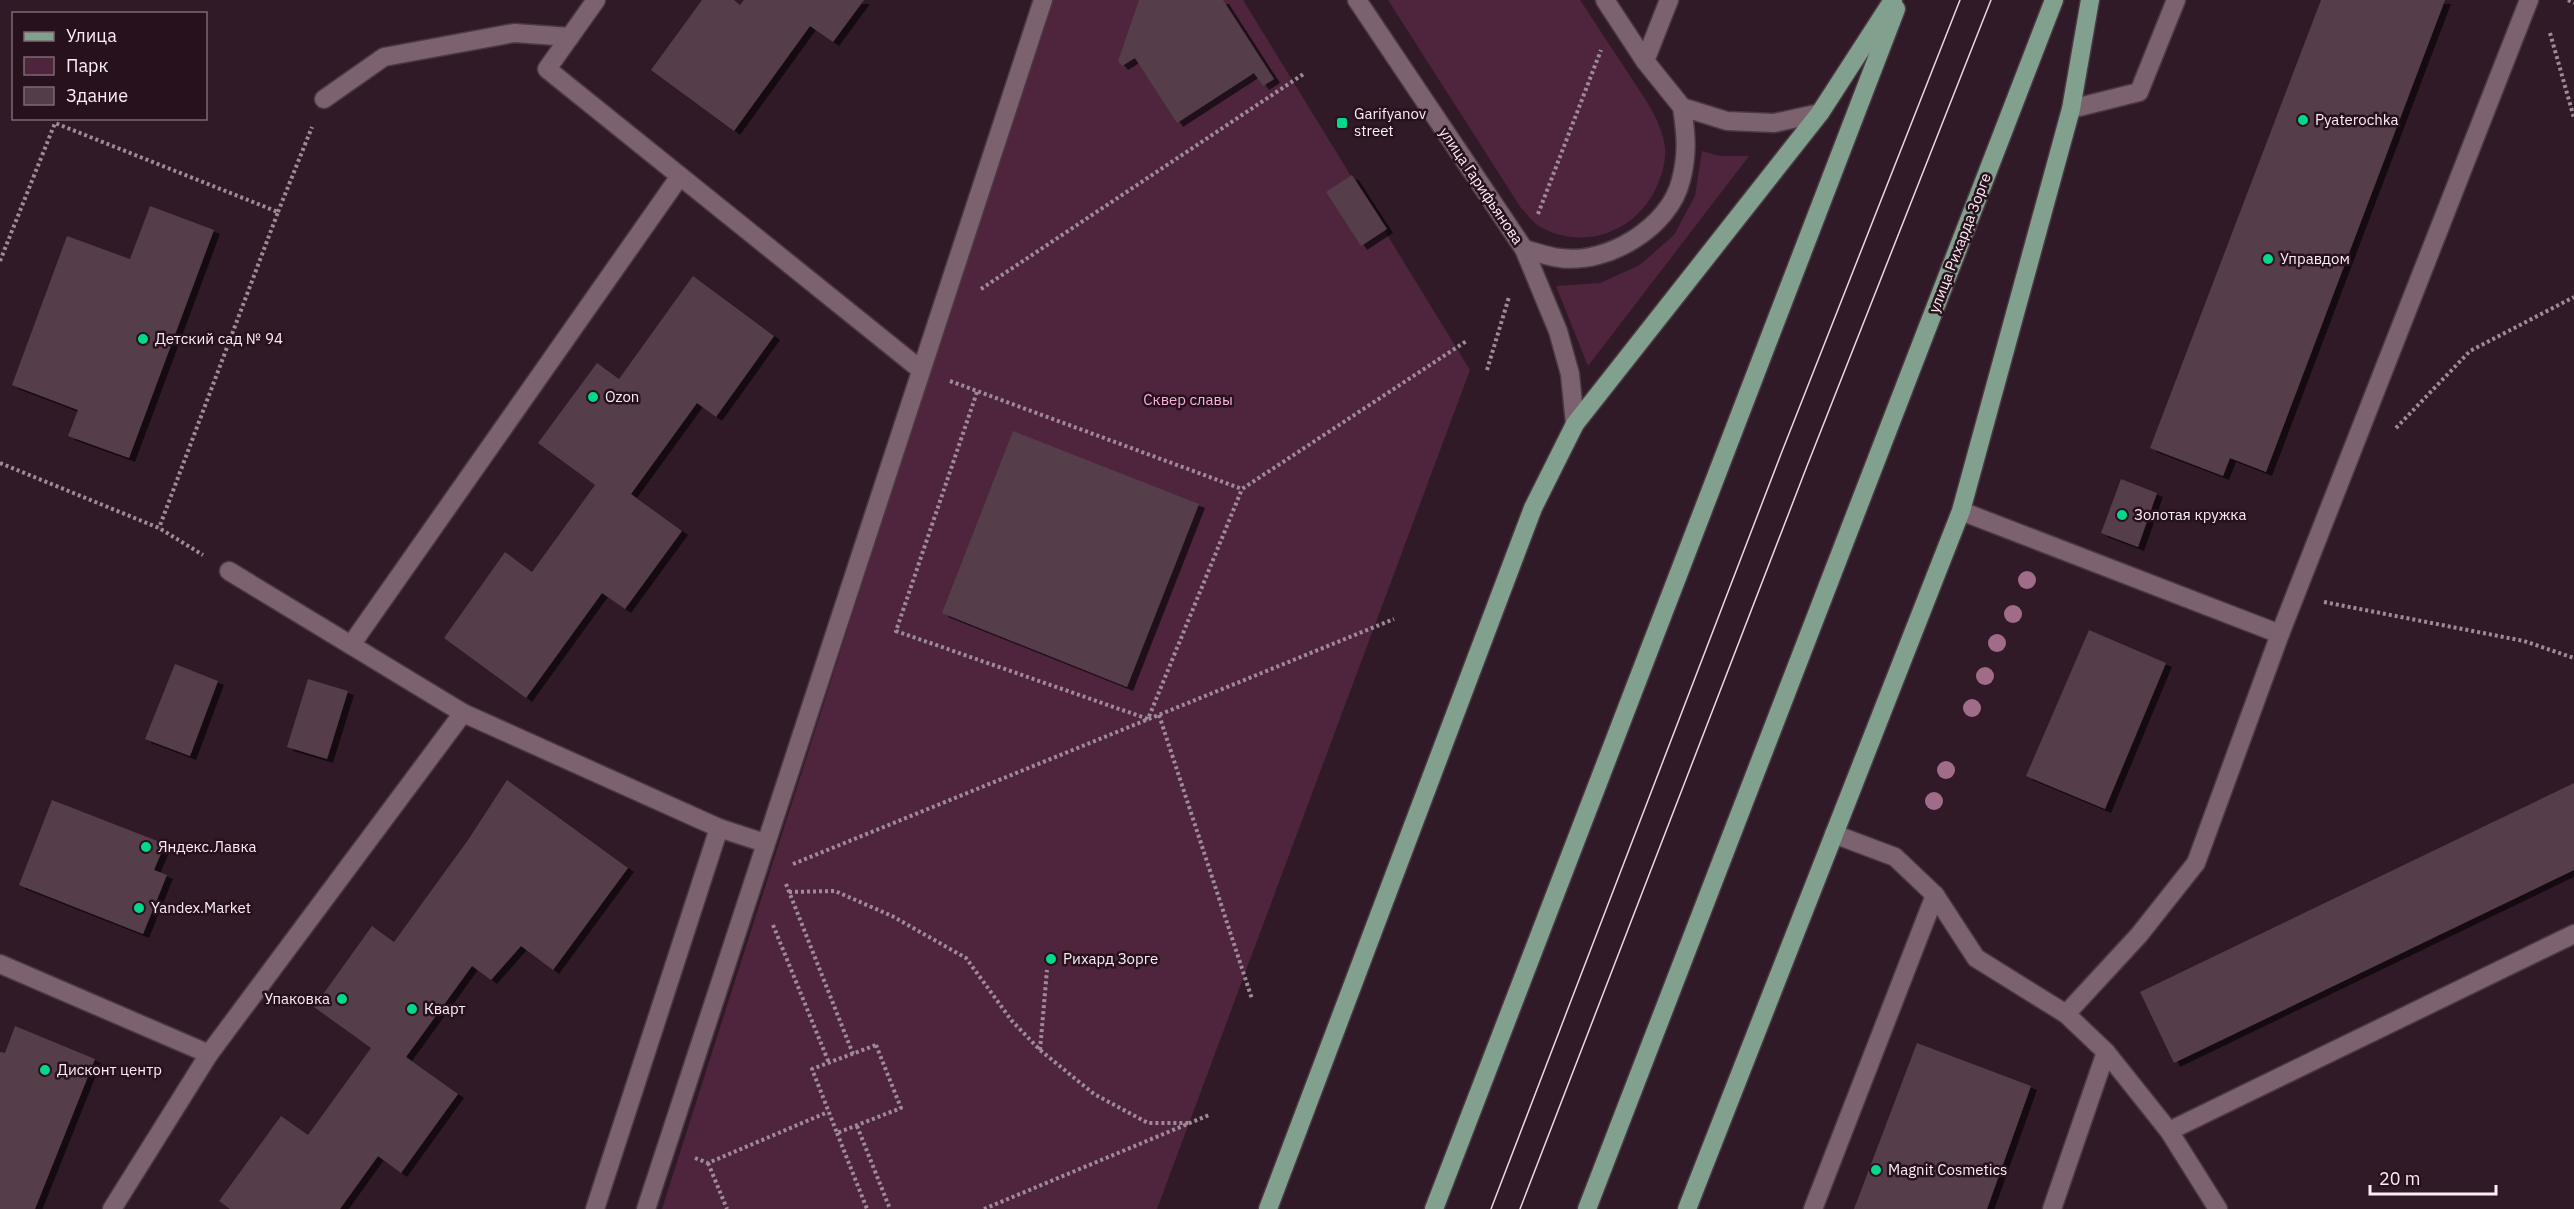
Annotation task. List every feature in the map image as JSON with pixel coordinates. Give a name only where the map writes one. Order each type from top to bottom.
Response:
[{"type":"main road","points":[[1268,1209],[1533,508],[1575,424],[1820,113],[1893,0]]},
{"type":"main road","points":[[1434,1209],[1899,0]]},
{"type":"main road","name":"улица Рихарда Зорге","points":[[1587,1209],[2054,0]]},
{"type":"main road","points":[[1687,1209],[1961,510],[2071,109],[2090,0]]},
{"type":"street","points":[[596,0],[547,69],[921,370]]},
{"type":"street","points":[[646,1209],[1044,0]]},
{"type":"street","name":"улица Гарифьянова","points":[[1357,0],[1524,249],[1558,330],[1570,374],[1575,424]]},
{"type":"street","points":[[1645,61],[1669,0]]},
{"type":"street","points":[[2071,109],[2139,92],[2176,0]]},
{"type":"street","points":[[2066,1014],[2139,935],[2196,862],[2294,596],[2529,0]]},
{"type":"street","points":[[1524,249],[1561,259],[1599,256],[1634,241],[1662,216],[1681,182],[1688,145],[1682,107],[1645,61],[1610,7]]},
{"type":"street","points":[[324,99],[384,57],[514,33],[570,37]]},
{"type":"street","points":[[1682,107],[1727,121],[1774,123],[1820,113]]},
{"type":"street","points":[[351,645],[680,176]]},
{"type":"street","points":[[1961,510],[2280,634]]},
{"type":"street","points":[[229,571],[463,713],[719,828],[765,843]]},
{"type":"street","points":[[112,1209],[209,1054],[463,713]]},
{"type":"street","points":[[595,1209],[719,828]]},
{"type":"street","points":[[1834,834],[1895,857],[1935,895],[1976,958],[2066,1014],[2106,1052],[2169,1131],[2218,1209]]},
{"type":"street","points":[[1813,1209],[1935,895]]},
{"type":"street","points":[[2169,1131],[2574,934]]},
{"type":"street","points":[[0,964],[209,1054]]},
{"type":"street","points":[[2052,1209],[2106,1052]]},
{"type":"path","points":[[2568,0],[2574,3]]},
{"type":"path","points":[[1487,370],[1524,249],[1610,7]]},
{"type":"path","points":[[2547,21],[2574,118]]},
{"type":"path","points":[[938,318],[1305,73]]},
{"type":"path","points":[[159,528],[278,212],[324,99]]},
{"type":"path","points":[[0,261],[55,123],[278,212]]},
{"type":"path","points":[[2391,434],[2470,351],[2574,297]]},
{"type":"path","points":[[1148,719],[1242,489],[1468,340]]},
{"type":"path","points":[[921,370],[1242,489]]},
{"type":"path","points":[[978,392],[896,631],[1148,719]]},
{"type":"path","points":[[0,463],[159,528],[229,571]]},
{"type":"path","points":[[2294,596],[2524,641],[2574,658]]},
{"type":"path","points":[[829,1063],[754,879],[1394,619]]},
{"type":"path","points":[[1159,715],[1252,999]]},
{"type":"path","points":[[780,869],[853,1053]]},
{"type":"path","points":[[789,892],[834,891],[892,916],[966,957],[1012,1021],[1040,1050],[1094,1094],[1148,1123],[1189,1123]]},
{"type":"path","points":[[1040,1050],[1047,970]]},
{"type":"path","points":[[837,1133],[901,1108],[876,1045],[812,1069],[828,1112],[867,1209]]},
{"type":"path","points":[[666,1147],[708,1163],[828,1112]]},
{"type":"path","points":[[984,1209],[1209,1115]]},
{"type":"path","points":[[857,1126],[890,1209]]},
{"type":"path","points":[[708,1163],[727,1209]]},
{"type":"green space","name":"Сквер славы","points":[[1049,0],[1243,0],[1470,370],[1157,1209],[662,1209]]},
{"type":"green space","points":[[1388,0],[1580,0],[1644,97],[1654,114],[1664,141],[1664,161],[1659,181],[1651,197],[1640,211],[1627,223],[1596,236],[1561,235],[1538,225],[1521,208]]},
{"type":"green space","points":[[1702,151],[1720,156],[1749,156],[1588,366],[1556,286],[1600,283],[1640,265],[1674,235],[1695,196]]},
{"type":"building","points":[[702,0],[734,0],[740,5],[744,0],[864,0],[833,42],[810,26],[734,131],[651,70]]},
{"type":"building","points":[[1139,0],[1223,0],[1274,79],[1263,86],[1254,73],[1177,123],[1135,58],[1122,66],[1118,61]]},
{"type":"building","points":[[2321,0],[2445,0],[2266,472],[2230,458],[2223,476],[2150,448]]},
{"type":"building","points":[[1352,175],[1387,229],[1361,246],[1326,192]]},
{"type":"building","points":[[150,206],[214,230],[129,458],[68,436],[78,410],[12,385],[67,236],[130,259]]},
{"type":"building","points":[[693,276],[774,336],[716,417],[697,403],[631,494],[682,531],[625,609],[602,593],[526,698],[444,638],[505,552],[532,572],[595,485],[538,443],[597,363],[619,379]]},
{"type":"building","points":[[1013,431],[1199,504],[1127,687],[942,613]]},
{"type":"building","points":[[2121,479],[2157,493],[2138,547],[2101,533]]},
{"type":"building","points":[[2089,630],[2166,663],[2105,809],[2026,776]]},
{"type":"building","points":[[175,664],[218,681],[190,756],[145,739]]},
{"type":"building","points":[[308,679],[348,691],[327,759],[287,747]]},
{"type":"building","points":[[507,780],[628,868],[553,970],[521,946],[491,980],[472,966],[406,1057],[458,1094],[401,1173],[378,1156],[340,1209],[230,1209],[219,1201],[281,1116],[308,1135],[371,1048],[314,1007],[372,926],[394,942],[468,840]]},
{"type":"building","points":[[2574,783],[2574,870],[2174,1063],[2140,992]]},
{"type":"building","points":[[52,800],[165,844],[154,870],[167,875],[143,934],[19,885]]},
{"type":"building","points":[[15,1026],[95,1059],[35,1209],[0,1209],[0,1052],[5,1053]]},
{"type":"building","points":[[1917,1043],[2031,1086],[1987,1209],[1854,1209]]},
{"type":"tram line","points":[[1491,1209],[1781,454],[1960,0]]},
{"type":"tram line","points":[[1520,1209],[1807,466],[1991,0]]},
{"type":"place","name":"Pyaterochka","points":[[2303,120]]},
{"type":"place","name":"Garifyanov street","points":[[1342,123]]},
{"type":"place","name":"Управдом","points":[[2268,259]]},
{"type":"place","name":"Детский сад № 94","points":[[143,339]]},
{"type":"place","name":"Ozon","points":[[593,397]]},
{"type":"place","name":"Золотая кружка","points":[[2122,515]]},
{"type":"place","name":"Яндекс.Лавка","points":[[146,847]]},
{"type":"place","name":"Yandex.Market","points":[[139,908]]},
{"type":"place","name":"Рихард Зорге","points":[[1051,959]]},
{"type":"place","name":"Упаковка","points":[[342,999]]},
{"type":"place","name":"Кварт","points":[[412,1009]]},
{"type":"place","name":"Дисконт центр","points":[[45,1070]]},
{"type":"place","name":"Magnit Cosmetics","points":[[1876,1170]]}]
